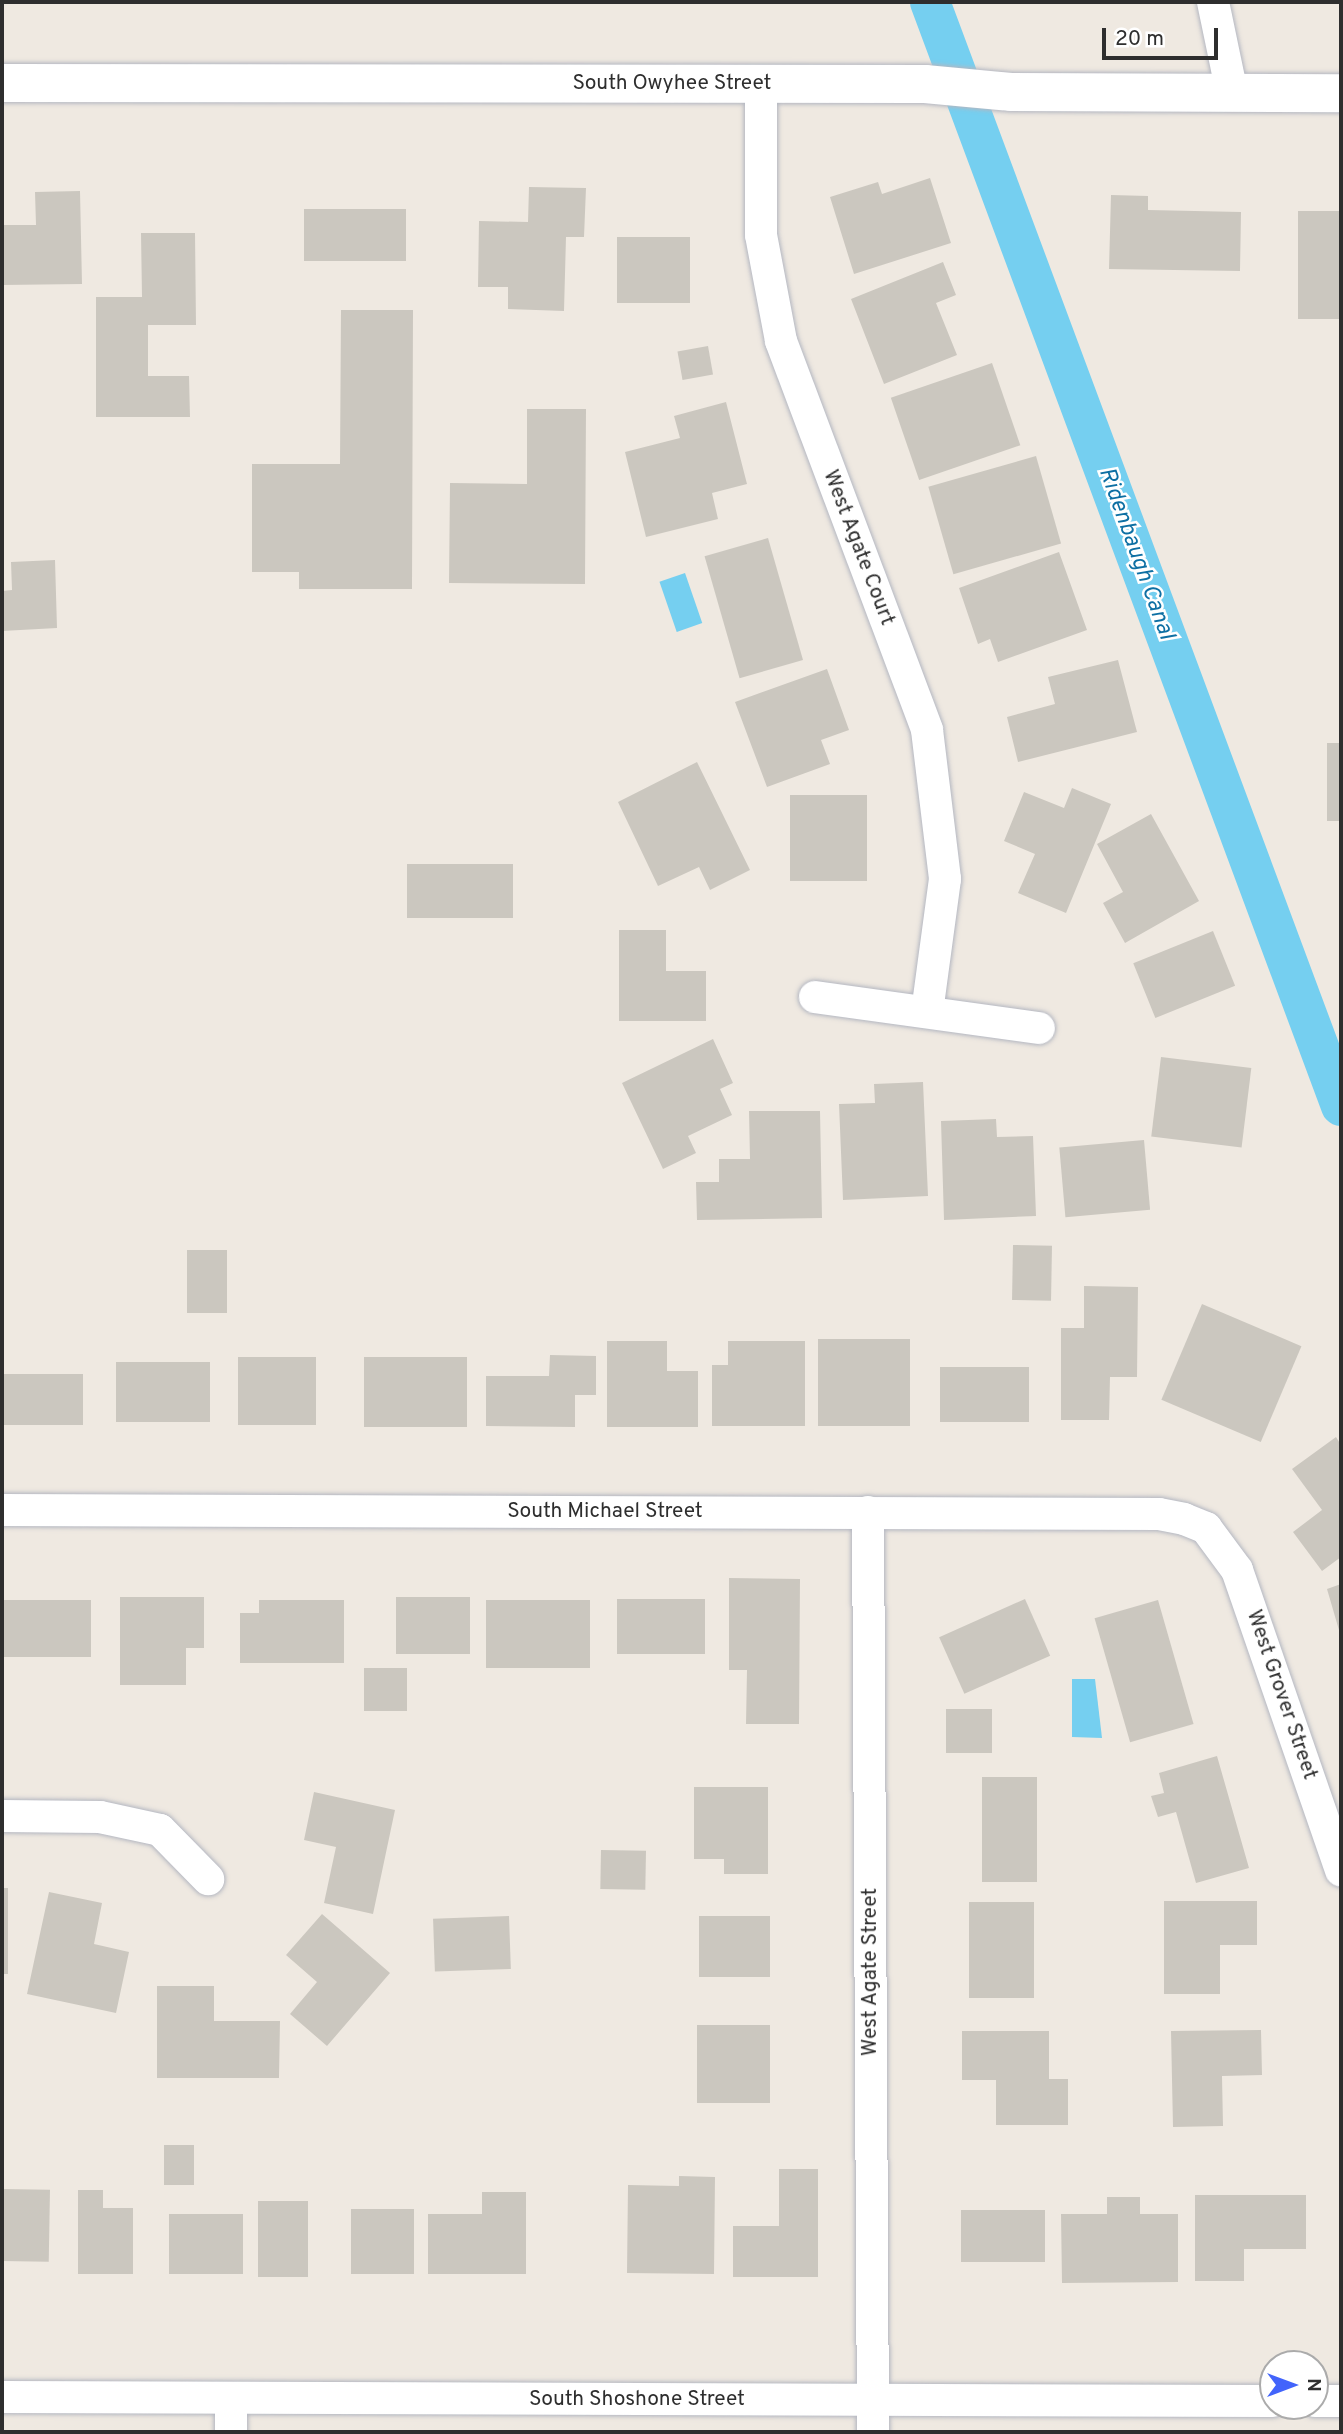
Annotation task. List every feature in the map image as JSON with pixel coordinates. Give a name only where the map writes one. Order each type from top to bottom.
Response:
[{"type":"street","points":[[1213,2],[1232,93]]},
{"type":"street","name":"South Owyhee Street","points":[[2,83],[925,84],[1012,92],[1341,93]]},
{"type":"street","name":"West Agate Court","points":[[761,85],[761,234],[781,341],[927,730],[945,879],[927,1013]]},
{"type":"street","points":[[815,997],[1039,1028]]},
{"type":"street","name":"South Michael Street","points":[[2,1510],[1158,1514],[1206,1528]]},
{"type":"street","name":"West Agate Street","points":[[868,1513],[873,2432]]},
{"type":"street","name":"West Grover Street","points":[[1206,1528],[1237,1570],[1341,1870]]},
{"type":"street","points":[[2,1816],[100,1817],[160,1830],[208,1879]]},
{"type":"street","name":"South Shoshone Street","points":[[2,2397],[1259,2401]]},
{"type":"street","points":[[231,2399],[231,2432]]},
{"type":"water","points":[[685,573],[702,623],[677,632],[659,582]]},
{"type":"water","points":[[1072,1679],[1095,1679],[1102,1738],[1072,1737]]},
{"type":"building","points":[[930,178],[951,243],[854,274],[830,197],[878,182],[882,194]]},
{"type":"building","points":[[529,187],[586,188],[584,237],[566,237],[564,311],[508,309],[508,287],[478,287],[479,221],[528,222]]},
{"type":"building","points":[[80,191],[82,284],[2,285],[2,225],[36,225],[35,192]]},
{"type":"building","points":[[1111,195],[1148,196],[1148,210],[1241,212],[1240,271],[1109,269]]},
{"type":"building","points":[[304,209],[406,209],[406,261],[304,261]]},
{"type":"building","points":[[1298,211],[1341,211],[1341,319],[1298,319]]},
{"type":"building","points":[[141,233],[195,233],[196,325],[148,325],[148,376],[189,376],[190,417],[96,417],[96,297],[142,297]]},
{"type":"building","points":[[617,237],[690,237],[690,303],[617,303]]},
{"type":"building","points":[[943,262],[956,295],[936,303],[957,355],[884,384],[851,299]]},
{"type":"building","points":[[341,310],[413,310],[412,589],[299,589],[299,572],[252,572],[252,464],[340,464]]},
{"type":"building","points":[[708,346],[713,375],[683,380],[677,351]]},
{"type":"building","points":[[992,363],[1020,445],[919,480],[891,398]]},
{"type":"building","points":[[726,402],[747,484],[712,493],[718,519],[646,537],[625,452],[680,438],[674,416]]},
{"type":"building","points":[[527,409],[586,409],[585,584],[449,583],[450,483],[527,484]]},
{"type":"building","points":[[1036,456],[1061,543],[953,574],[928,487]]},
{"type":"building","points":[[768,538],[803,660],[740,678],[705,556]]},
{"type":"building","points":[[1059,552],[1087,630],[998,662],[990,639],[978,644],[959,588]]},
{"type":"building","points":[[55,560],[57,628],[2,631],[2,591],[12,590],[11,562]]},
{"type":"building","points":[[1118,660],[1137,732],[1018,762],[1007,717],[1055,704],[1048,677]]},
{"type":"building","points":[[827,669],[849,730],[821,740],[830,764],[767,787],[735,702]]},
{"type":"building","points":[[1327,743],[1341,743],[1341,821],[1327,821]]},
{"type":"building","points":[[697,762],[750,870],[710,890],[699,867],[658,886],[618,802]]},
{"type":"building","points":[[1072,788],[1111,804],[1066,913],[1018,893],[1035,854],[1004,841],[1024,792],[1064,808]]},
{"type":"building","points":[[790,795],[867,795],[867,881],[790,881]]},
{"type":"building","points":[[1151,814],[1199,901],[1125,943],[1103,903],[1123,892],[1097,844]]},
{"type":"building","points":[[407,864],[513,864],[513,918],[407,918]]},
{"type":"building","points":[[619,930],[666,930],[666,971],[706,971],[706,1021],[619,1021]]},
{"type":"building","points":[[1213,931],[1235,986],[1155,1018],[1133,963]]},
{"type":"building","points":[[713,1039],[733,1083],[720,1089],[732,1115],[688,1136],[696,1153],[663,1169],[622,1083]]},
{"type":"building","points":[[1161,1057],[1251,1068],[1242,1147],[1151,1136]]},
{"type":"building","points":[[923,1082],[928,1196],[843,1200],[839,1104],[875,1103],[874,1084]]},
{"type":"building","points":[[749,1111],[820,1111],[822,1218],[697,1220],[696,1182],[719,1182],[719,1159],[750,1159]]},
{"type":"building","points":[[996,1119],[997,1137],[1033,1136],[1036,1216],[944,1220],[941,1121]]},
{"type":"building","points":[[1144,1140],[1150,1210],[1065,1217],[1059,1147]]},
{"type":"building","points":[[1013,1245],[1052,1246],[1051,1301],[1012,1300]]},
{"type":"building","points":[[187,1250],[227,1250],[227,1313],[187,1313]]},
{"type":"building","points":[[1084,1286],[1138,1287],[1137,1377],[1110,1377],[1109,1420],[1061,1420],[1061,1328],[1084,1328]]},
{"type":"building","points":[[1202,1304],[1301,1346],[1261,1442],[1161,1400]]},
{"type":"building","points":[[818,1339],[910,1339],[910,1426],[818,1426]]},
{"type":"building","points":[[607,1341],[667,1341],[667,1371],[698,1371],[698,1427],[607,1427]]},
{"type":"building","points":[[728,1341],[805,1341],[805,1426],[712,1426],[712,1365],[728,1365]]},
{"type":"building","points":[[550,1355],[596,1356],[596,1395],[575,1395],[575,1427],[486,1426],[486,1376],[549,1376]]},
{"type":"building","points":[[238,1357],[316,1357],[316,1425],[238,1425]]},
{"type":"building","points":[[364,1357],[467,1357],[467,1427],[364,1427]]},
{"type":"building","points":[[116,1362],[210,1362],[210,1422],[116,1422]]},
{"type":"building","points":[[940,1367],[1029,1367],[1029,1422],[940,1422]]},
{"type":"building","points":[[2,1374],[83,1374],[83,1425],[2,1425]]},
{"type":"building","points":[[1336,1437],[1341,1445],[1341,1557],[1322,1571],[1293,1532],[1322,1510],[1292,1469]]},
{"type":"building","points":[[729,1578],[800,1579],[799,1724],[746,1724],[747,1670],[729,1670]]},
{"type":"building","points":[[1341,1584],[1341,1637],[1327,1589]]},
{"type":"building","points":[[120,1597],[204,1597],[204,1648],[186,1648],[186,1685],[120,1685]]},
{"type":"building","points":[[396,1597],[470,1597],[470,1654],[396,1654]]},
{"type":"building","points":[[617,1599],[705,1599],[705,1654],[617,1654]]},
{"type":"building","points":[[1025,1599],[1050,1656],[964,1694],[939,1637]]},
{"type":"building","points":[[2,1600],[91,1600],[91,1657],[2,1657]]},
{"type":"building","points":[[259,1600],[344,1600],[344,1663],[240,1663],[240,1613],[259,1613]]},
{"type":"building","points":[[486,1600],[590,1600],[590,1668],[486,1668]]},
{"type":"building","points":[[1158,1600],[1194,1724],[1130,1742],[1095,1618]]},
{"type":"building","points":[[364,1668],[407,1668],[407,1711],[364,1711]]},
{"type":"building","points":[[946,1709],[992,1709],[992,1753],[946,1753]]},
{"type":"building","points":[[1217,1756],[1249,1868],[1196,1883],[1176,1812],[1158,1817],[1151,1796],[1164,1793],[1159,1773]]},
{"type":"building","points":[[982,1777],[1037,1777],[1037,1882],[982,1882]]},
{"type":"building","points":[[694,1787],[768,1787],[768,1874],[724,1874],[724,1859],[694,1859]]},
{"type":"building","points":[[314,1792],[395,1810],[373,1914],[324,1903],[336,1847],[304,1840]]},
{"type":"building","points":[[601,1850],[646,1851],[645,1890],[600,1889]]},
{"type":"building","points":[[2,1888],[8,1888],[8,1974],[2,1974]]},
{"type":"building","points":[[49,1892],[102,1903],[94,1944],[129,1952],[116,2013],[27,1994]]},
{"type":"building","points":[[1164,1901],[1257,1901],[1257,1945],[1220,1945],[1220,1994],[1164,1994]]},
{"type":"building","points":[[969,1902],[1034,1902],[1034,1998],[969,1998]]},
{"type":"building","points":[[322,1914],[390,1973],[327,2046],[290,2014],[317,1982],[286,1955]]},
{"type":"building","points":[[509,1916],[511,1969],[435,1972],[433,1919]]},
{"type":"building","points":[[699,1916],[770,1916],[770,1977],[699,1977]]},
{"type":"building","points":[[157,1986],[214,1986],[214,2021],[280,2021],[279,2078],[157,2078]]},
{"type":"building","points":[[697,2025],[770,2025],[770,2103],[697,2103]]},
{"type":"building","points":[[1261,2030],[1262,2075],[1222,2076],[1223,2126],[1173,2127],[1171,2031]]},
{"type":"building","points":[[962,2031],[1049,2031],[1049,2079],[1068,2079],[1068,2125],[996,2125],[996,2080],[962,2080]]},
{"type":"building","points":[[164,2145],[194,2145],[194,2185],[164,2185]]},
{"type":"building","points":[[779,2169],[818,2169],[818,2277],[733,2277],[733,2226],[779,2226]]},
{"type":"building","points":[[679,2176],[715,2177],[714,2274],[627,2273],[628,2185],[679,2186]]},
{"type":"building","points":[[2,2189],[50,2190],[49,2262],[2,2261]]},
{"type":"building","points":[[78,2190],[103,2190],[103,2208],[133,2208],[133,2274],[78,2274]]},
{"type":"building","points":[[482,2192],[526,2192],[526,2274],[428,2274],[428,2214],[482,2214]]},
{"type":"building","points":[[1195,2195],[1306,2195],[1306,2249],[1244,2249],[1244,2281],[1195,2281]]},
{"type":"building","points":[[1107,2197],[1140,2197],[1140,2214],[1178,2214],[1178,2282],[1062,2283],[1061,2214],[1107,2214]]},
{"type":"building","points":[[258,2201],[308,2201],[308,2277],[258,2277]]},
{"type":"building","points":[[351,2209],[414,2209],[414,2274],[351,2274]]},
{"type":"building","points":[[961,2210],[1045,2210],[1045,2262],[961,2262]]},
{"type":"building","points":[[169,2214],[243,2214],[243,2274],[169,2274]]},
{"type":"waterway","name":"Ridenbaugh Canal","points":[[930,2],[1341,1106]]}]
